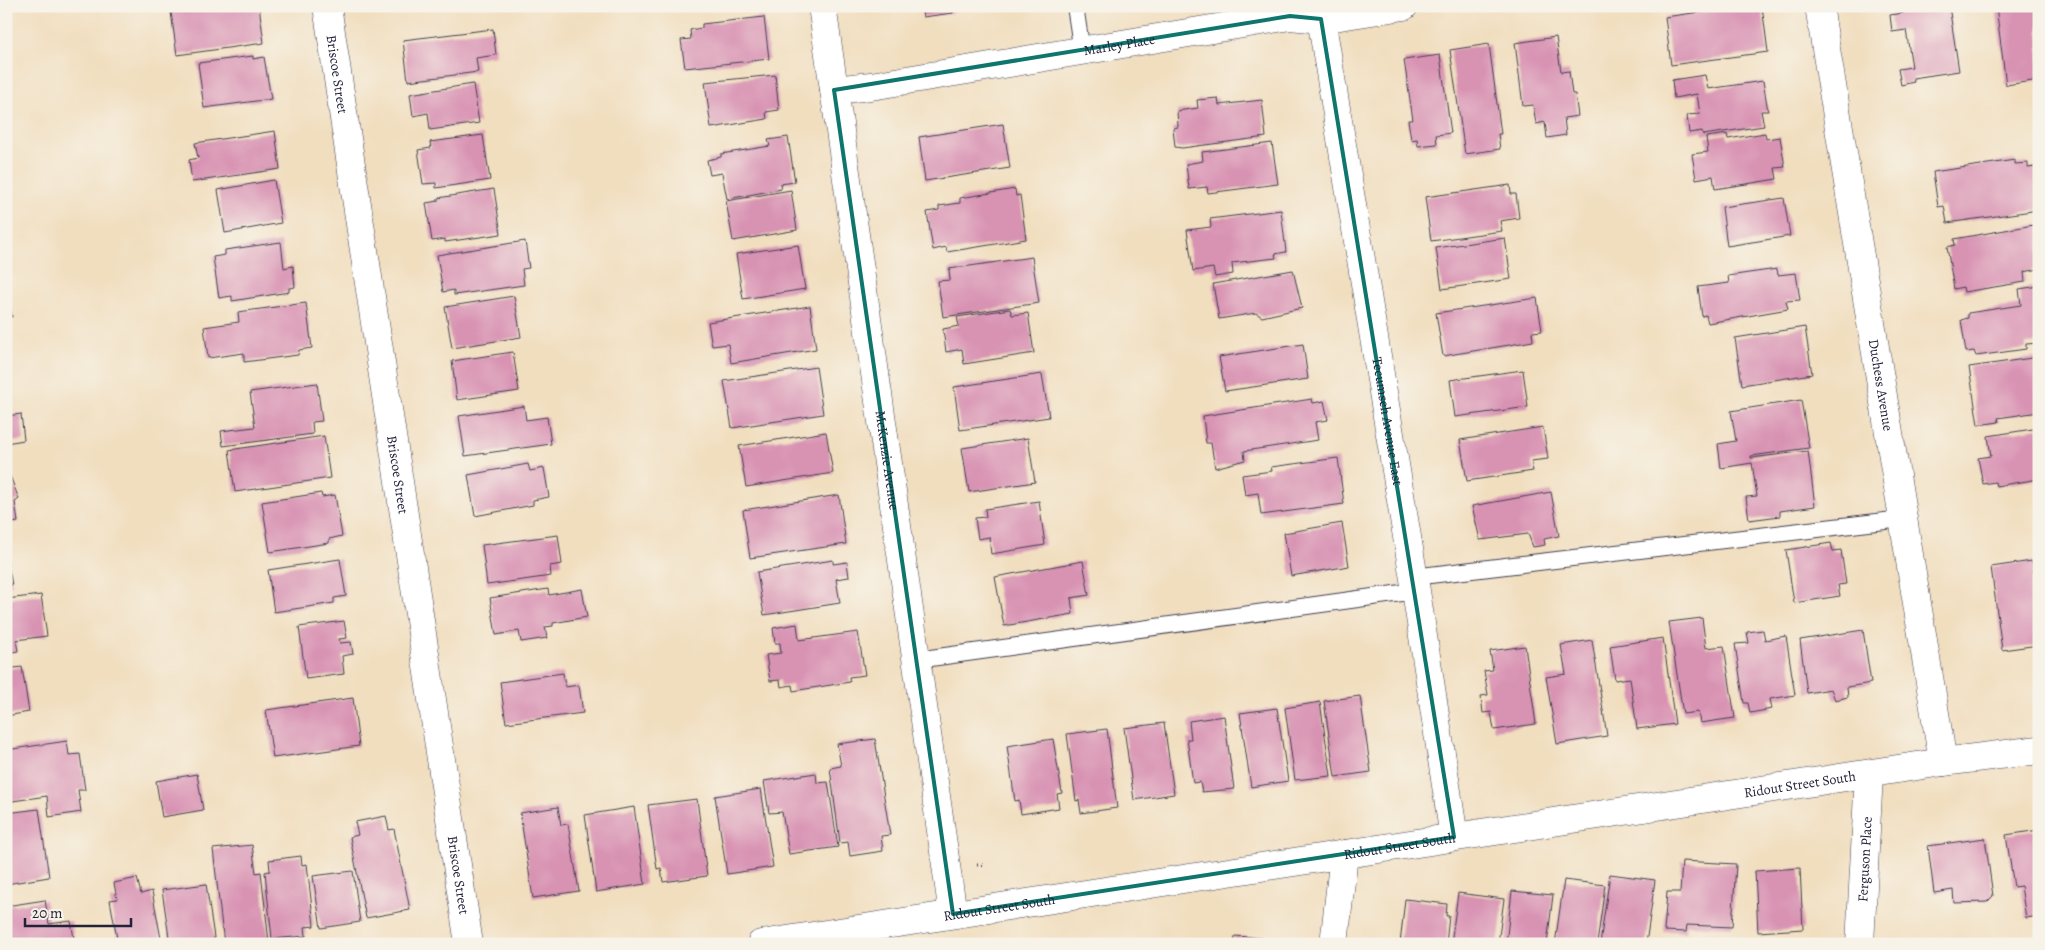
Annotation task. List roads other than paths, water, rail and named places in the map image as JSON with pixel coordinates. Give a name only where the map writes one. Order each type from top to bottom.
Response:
[{"type":"street","name":"Briscoe Street","points":[[327,6],[469,944]]},
{"type":"street","name":"McKenzie Avenue","points":[[822,6],[953,914]]},
{"type":"street","name":"Marley Place","points":[[834,90],[871,86],[1082,52],[1290,16],[1404,6]]},
{"type":"street","name":"Duchess Avenue","points":[[1819,6],[1943,762]]},
{"type":"street","name":"Tecumseh Avenue East","points":[[1320,13],[1454,837]]},
{"type":"street","name":"Ridout Street South","points":[[760,944],[799,941],[953,914],[1943,762],[2039,750]]},
{"type":"street","name":"Ferguson Place","points":[[1860,944],[1869,774]]},
{"type":"street","points":[[1334,944],[1344,854]]},
{"type":"lane","points":[[1075,6],[1082,52]]},
{"type":"lane","points":[[916,660],[1414,584],[1902,519]]}]
